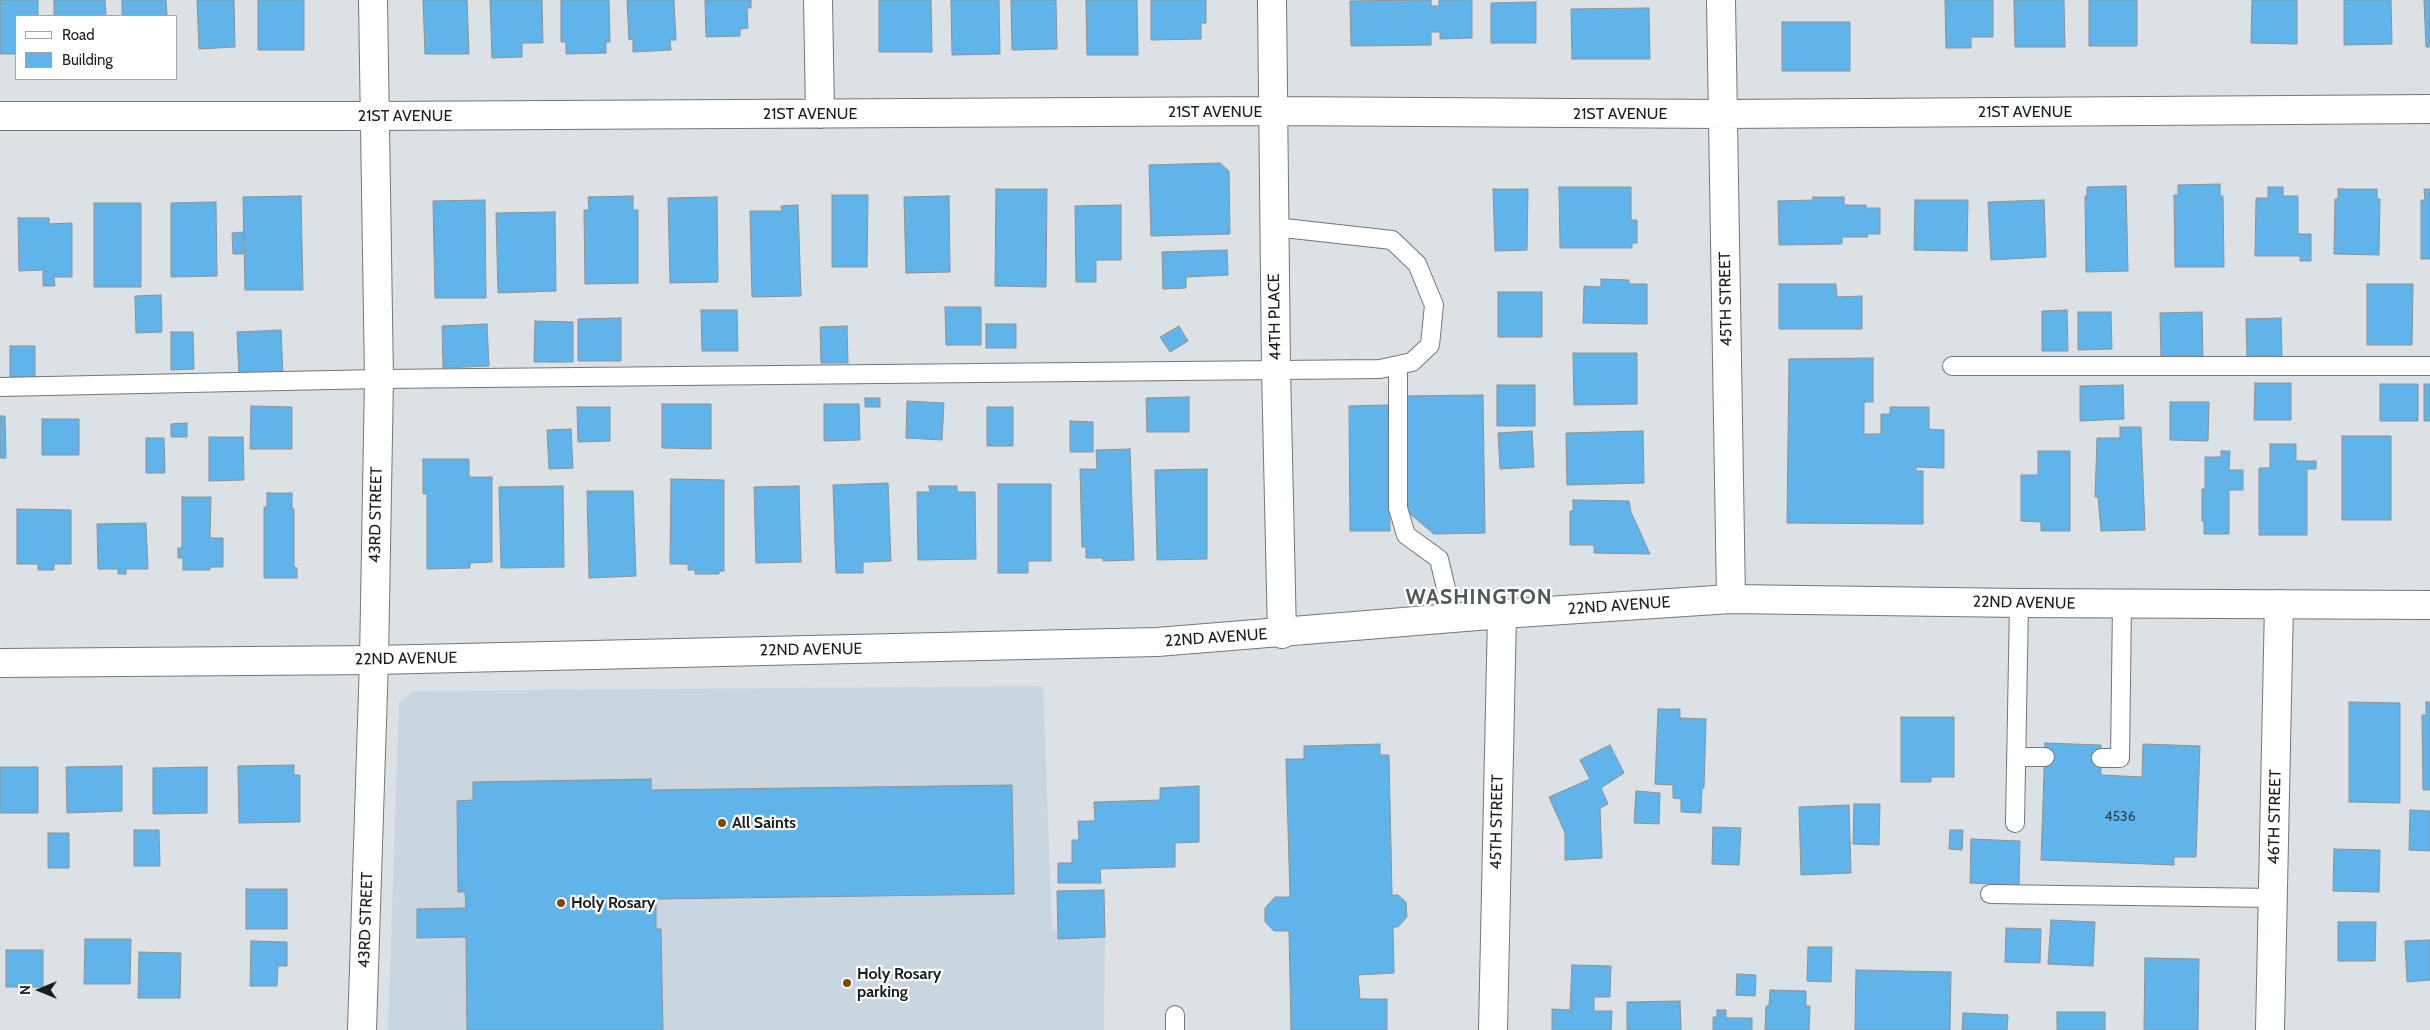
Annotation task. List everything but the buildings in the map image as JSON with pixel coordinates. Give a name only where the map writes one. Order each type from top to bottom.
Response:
[{"type":"street","name":"43RD STREET","points":[[362,1030],[374,660],[379,378],[373,0]]},
{"type":"street","points":[[818,0],[820,114]]},
{"type":"street","name":"44TH PLACE","points":[[1272,0],[1276,369],[1282,634]]},
{"type":"street","name":"45TH STREET","points":[[1721,0],[1731,599]]},
{"type":"street","name":"21ST AVENUE","points":[[0,116],[1274,111],[1723,114],[2430,109]]},
{"type":"street","name":"22ND AVENUE","points":[[0,663],[374,660],[1156,642],[1282,634],[1502,614],[1731,599],[2020,604],[2430,605]]},
{"type":"street","name":"46TH STREET","points":[[2270,1030],[2279,604]]},
{"type":"street","name":"45TH STREET","points":[[1493,1030],[1502,614]]},
{"type":"lane","points":[[0,387],[379,378],[1380,369],[1412,362],[1430,345],[1434,305],[1418,264],[1392,240],[1275,227]]},
{"type":"lane","points":[[1398,365],[1398,508],[1406,535],[1439,559],[1453,618]]},
{"type":"lane","points":[[1952,366],[2430,366]]},
{"type":"lane","points":[[2015,823],[2020,604]]},
{"type":"lane","points":[[2101,758],[2120,758],[2122,604]]},
{"type":"lane","points":[[2016,757],[2045,757]]},
{"type":"lane","points":[[1990,894],[2273,898]]},
{"type":"shaded area","name":"All Saints","points":[[1043,686],[1052,931],[1105,930],[1104,1030],[388,1030],[399,703],[414,691]]},
{"type":"place","name":"All Saints","points":[[722,823]]},
{"type":"place","name":"Holy Rosary","points":[[561,903]]},
{"type":"place","name":"Holy Rosary parking","points":[[847,983]]},
{"type":"district","name":"WASHINGTON","points":[[1479,598]]}]
